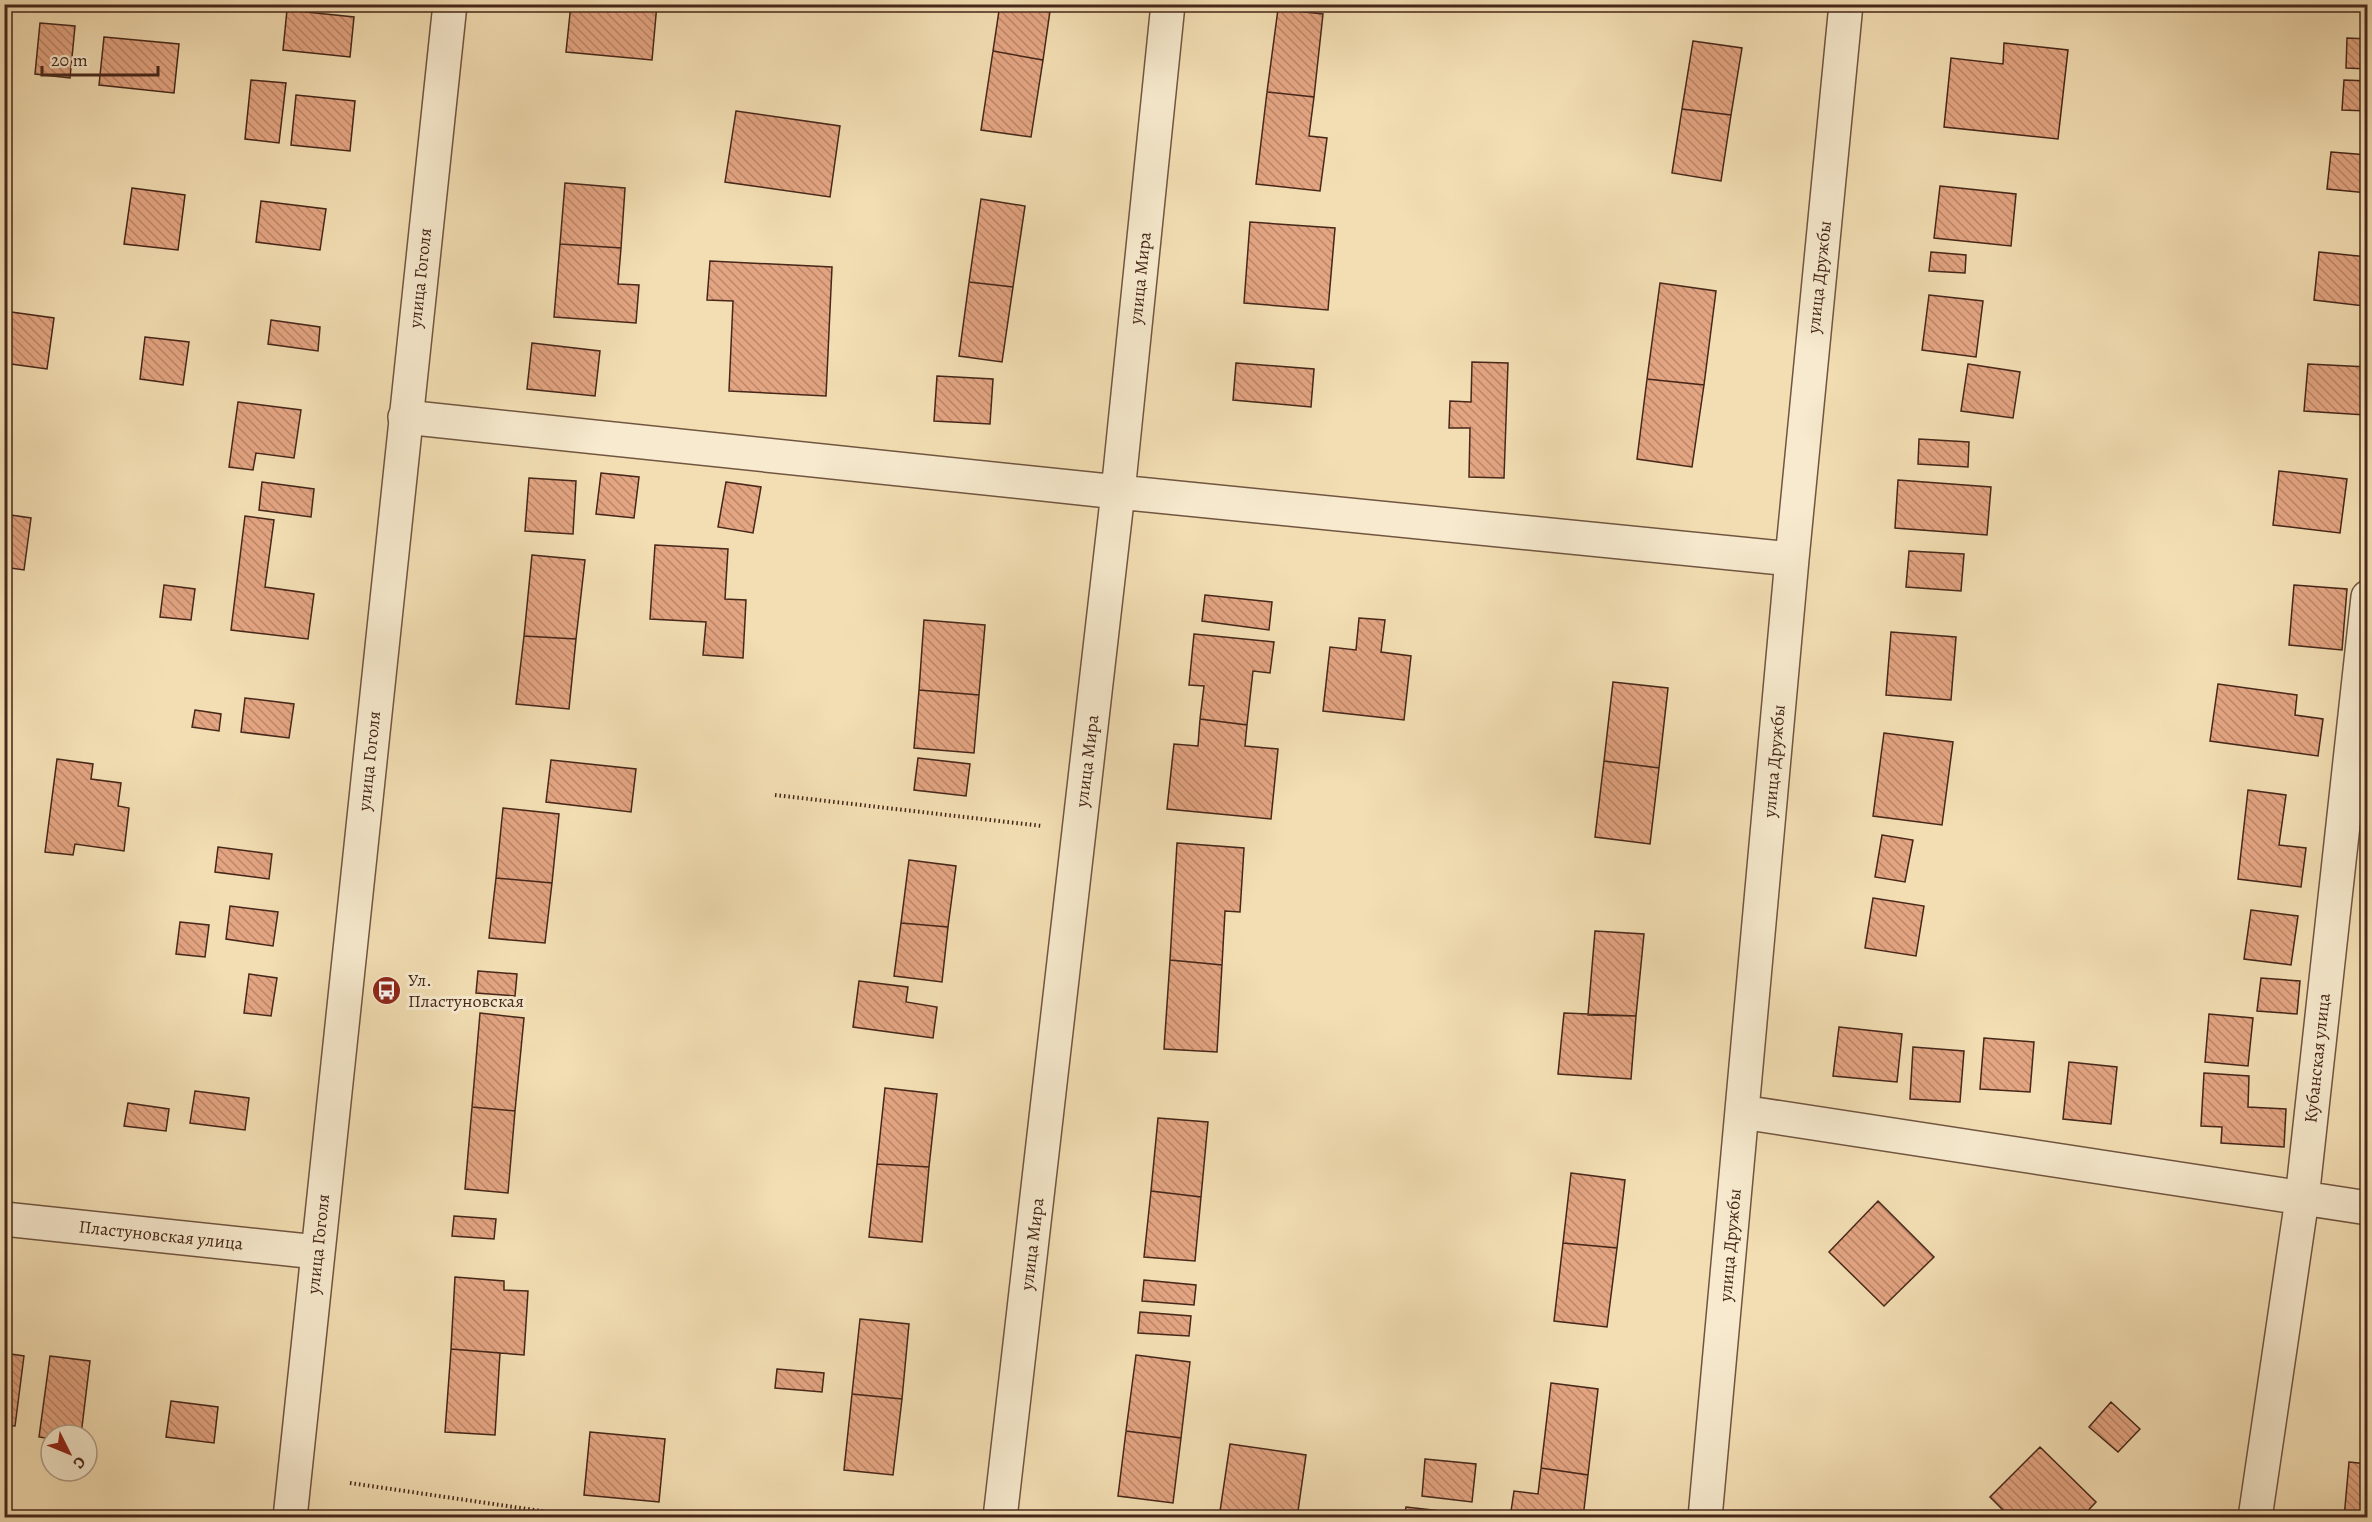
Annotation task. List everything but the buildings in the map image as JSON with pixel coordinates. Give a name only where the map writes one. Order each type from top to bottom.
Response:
[{"type":"street","name":"улица Гоголя","points":[[290,1518],[450,4]]},
{"type":"street","name":"улица Мира","points":[[1000,1518],[1118,492],[1168,4]]},
{"type":"street","name":"улица Дружбы","points":[[1705,1518],[1792,559],[1846,4]]},
{"type":"street","points":[[405,417],[1118,492],[1792,559]]},
{"type":"street","name":"Кубанская улица","points":[[2255,1518],[2302,1199],[2367,597]]},
{"type":"street","points":[[1742,1112],[2367,1208]]},
{"type":"street","name":"Пластуновская улица","points":[[4,1219],[317,1252]]},
{"type":"path","points":[[775,795],[1079,830]]},
{"type":"path","points":[[350,1484],[589,1518]]},
{"type":"place","name":"Ул. Пластуновская","points":[[387,990]]}]
